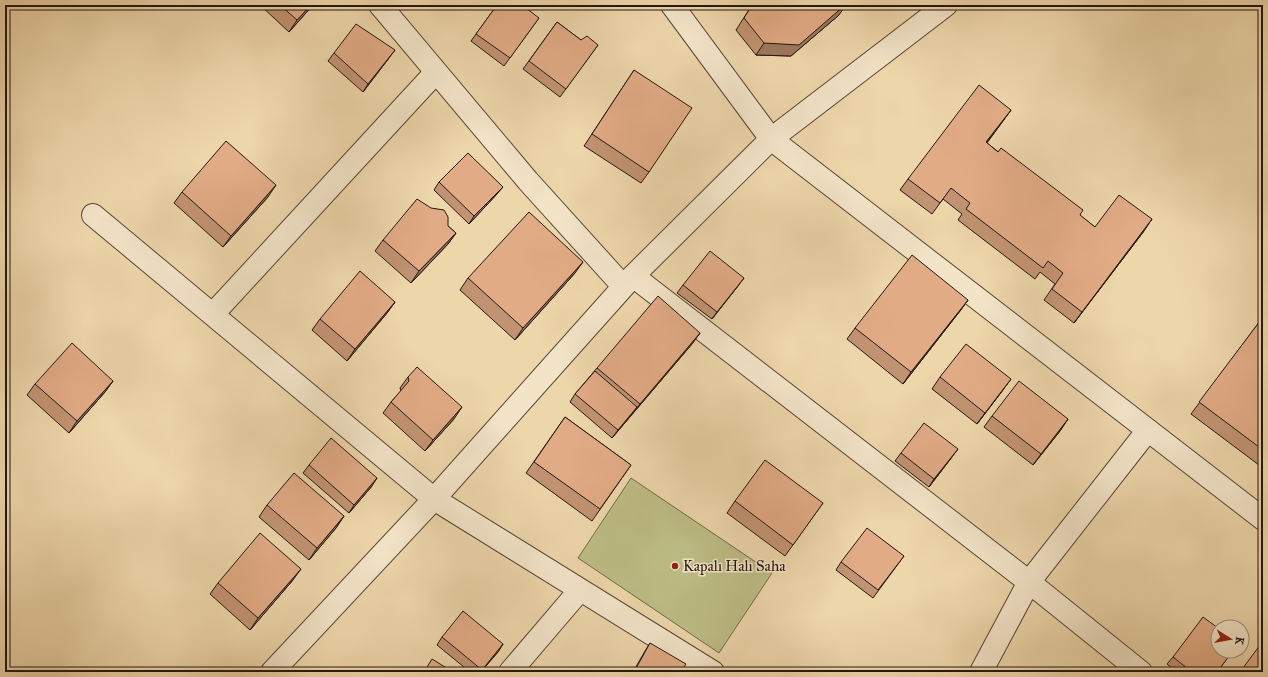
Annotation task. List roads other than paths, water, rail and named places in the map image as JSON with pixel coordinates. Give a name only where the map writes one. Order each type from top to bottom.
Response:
[{"type":"street","points":[[380,5],[528,181],[628,281],[1029,582],[1141,672]]},
{"type":"street","points":[[672,5],[771,139],[1263,519]]},
{"type":"street","points":[[272,672],[434,499],[628,281],[771,139],[946,5]]},
{"type":"street","points":[[213,314],[436,72]]},
{"type":"street","points":[[94,215],[434,499],[713,672]]},
{"type":"street","points":[[981,672],[1029,582],[1148,430]]},
{"type":"street","points":[[510,672],[580,590]]},
{"type":"place","name":"Kapalı Halı Saha","points":[[675,566]]}]
